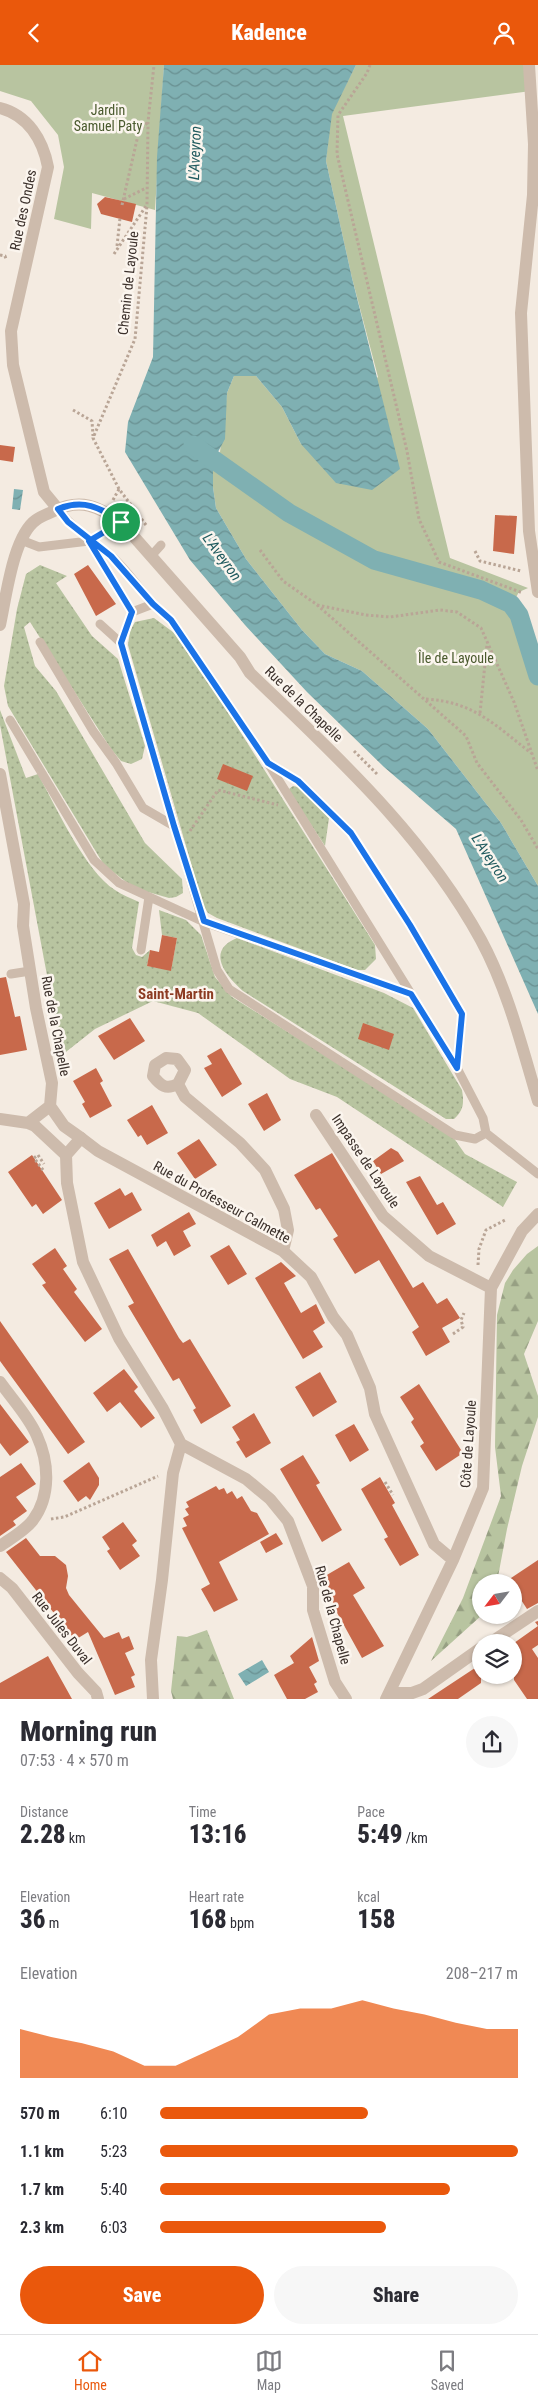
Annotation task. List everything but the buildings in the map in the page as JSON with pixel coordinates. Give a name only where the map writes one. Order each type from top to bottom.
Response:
[{"type":"street","points":[[529,65],[534,144],[534,195],[521,313],[532,593]]},
{"type":"street","name":"Rue des Ondes","points":[[0,108],[24,119],[37,134],[45,151],[48,167],[11,331],[13,365],[44,491],[58,509]]},
{"type":"street","name":"Rue de la Chapelle","points":[[0,625],[21,540],[35,521],[58,509],[79,503],[107,512],[157,550],[240,657],[250,673],[363,781],[432,862],[482,941],[518,1031],[538,1101]]},
{"type":"street","name":"Rue de la Chapelle","points":[[0,774],[24,904],[23,926],[30,971],[52,1083],[50,1106]]},
{"type":"street","points":[[178,1085],[185,1097],[240,1143],[264,1170],[284,1209],[288,1231],[283,1251]]},
{"type":"street","points":[[28,1123],[50,1106],[64,1126],[80,1138],[66,1155],[67,1183],[83,1261],[119,1338],[163,1409],[181,1445],[173,1473],[162,1580],[151,1661],[153,1699]]},
{"type":"street","name":"Impasse de Layoule","points":[[316,1115],[383,1216],[429,1256],[491,1288]]},
{"type":"street","points":[[0,1119],[28,1123],[35,1126],[66,1155]]},
{"type":"street","name":"Rue du Professeur Calmette","points":[[80,1138],[98,1151],[283,1251],[310,1277],[333,1317],[347,1335],[370,1388],[375,1414],[434,1544],[453,1560]]},
{"type":"street","name":"Côte de Layoule","points":[[388,1696],[453,1560],[483,1487],[491,1288],[522,1231],[537,1216]]},
{"type":"street","points":[[0,1382],[37,1435],[44,1455],[47,1478],[44,1500],[33,1521],[0,1546]]},
{"type":"street","name":"Rue de la Chapelle","points":[[181,1445],[246,1479],[270,1499],[288,1521],[313,1586],[313,1610],[335,1682],[346,1699]]},
{"type":"street","name":"Rue Jules Duval","points":[[0,1578],[12,1587],[78,1673],[96,1692],[98,1699]]},
{"type":"street","points":[[504,1634],[538,1611]]},
{"type":"street","points":[[388,1696],[412,1693],[423,1689],[472,1654]]},
{"type":"lane","points":[[58,509],[68,522],[89,541],[111,556],[153,604],[171,620],[268,763],[294,809],[457,1068],[484,1118],[486,1133],[538,1174]]},
{"type":"lane","points":[[21,540],[39,547],[89,541],[121,522]]},
{"type":"lane","points":[[89,541],[132,612]]},
{"type":"lane","points":[[121,643],[132,612],[153,604]]},
{"type":"lane","points":[[100,624],[121,643],[217,970],[229,989],[455,1135],[475,1139],[486,1133]]},
{"type":"lane","points":[[40,642],[93,731],[116,763],[143,809],[174,826]]},
{"type":"lane","points":[[10,720],[94,860],[119,883],[204,921],[411,994]]},
{"type":"lane","points":[[268,763],[298,781],[351,833],[410,925],[462,1014],[457,1068]]},
{"type":"lane","points":[[140,950],[149,897]]},
{"type":"lane","points":[[11,974],[30,971]]},
{"type":"path","name":"Chemin de Layoule","points":[[93,438],[136,339],[146,206],[148,122],[154,65]]},
{"type":"path","points":[[370,65],[367,73],[338,115],[337,154],[407,451],[419,519],[439,562],[532,593]]},
{"type":"path","points":[[122,205],[139,131],[148,122]]},
{"type":"path","points":[[123,199],[135,195],[146,188]]},
{"type":"path","points":[[135,195],[146,199]]},
{"type":"path","points":[[114,254],[146,206]]},
{"type":"path","points":[[117,246],[120,218]]},
{"type":"path","points":[[0,255],[5,256],[6,259]]},
{"type":"path","points":[[74,410],[92,421],[93,438],[119,489]]},
{"type":"path","points":[[260,550],[283,581],[316,604],[466,736],[477,763],[521,820],[538,849]]},
{"type":"path","points":[[475,551],[480,561],[523,571]]},
{"type":"path","points":[[316,604],[366,615],[390,617],[440,610],[457,612],[481,628],[514,702],[538,771]]},
{"type":"path","points":[[480,713],[488,642]]},
{"type":"path","points":[[424,699],[443,700],[480,713],[532,753]]},
{"type":"path","points":[[180,846],[218,790],[294,809]]},
{"type":"path","points":[[43,1170],[34,1157],[38,1155],[44,1164]]},
{"type":"path","points":[[478,1268],[480,1249],[486,1230],[507,1219]]},
{"type":"path","points":[[453,1334],[462,1327],[461,1320],[464,1313]]},
{"type":"path","points":[[33,1521],[64,1517],[155,1477]]},
{"type":"path","points":[[386,1482],[393,1495]]},
{"type":"green space","name":"Jardin Samuel Paty","points":[[0,65],[164,65],[155,210],[92,193],[91,229],[54,219],[64,167],[58,135],[31,101],[0,91]]},
{"type":"green space","name":"Île de Layoule","points":[[356,65],[529,65],[531,91],[343,116],[450,558],[528,588],[519,592],[512,604],[519,615],[538,676],[538,886],[501,823],[428,729],[362,671],[325,654],[302,630],[246,559],[216,508],[213,487],[213,461],[220,452],[227,393],[234,376],[256,376],[282,407],[301,444],[378,377],[352,278],[326,161],[331,114]]},
{"type":"green space","points":[[40,565],[67,576],[56,583],[92,636],[118,659],[145,746],[142,759],[131,764],[121,761],[111,749],[30,622],[24,627],[35,666],[56,691],[145,843],[182,879],[183,893],[176,897],[169,898],[134,888],[104,865],[8,706],[4,686],[17,609],[26,574]]},
{"type":"green space","points":[[154,618],[181,638],[375,945],[376,959],[365,970],[357,970],[217,918],[208,913],[203,905],[128,645],[130,631],[135,622]]},
{"type":"green space","points":[[0,710],[26,778],[38,774],[82,853],[104,881],[118,892],[139,902],[132,948],[136,955],[142,957],[150,950],[147,966],[171,970],[177,938],[162,935],[159,910],[186,920],[201,935],[215,977],[232,997],[451,1134],[465,1154],[517,1182],[503,1207],[337,1097],[290,1079],[198,1013],[153,1001],[95,1029],[62,1055],[0,725]]},
{"type":"green space","points":[[293,786],[298,787],[329,818],[325,846],[291,794],[289,789]]},
{"type":"green space","points":[[237,938],[384,993],[413,1008],[462,1090],[463,1099],[460,1113],[454,1119],[446,1119],[243,991],[225,971],[220,957],[227,943]]},
{"type":"green space","points":[[538,1246],[538,1321],[524,1354],[538,1396],[538,1417],[522,1466],[499,1574],[472,1574],[472,1624],[431,1661],[463,1598],[501,1496],[495,1447],[497,1315],[505,1283],[527,1254]]},
{"type":"green space","points":[[207,1630],[234,1699],[173,1699],[171,1691],[177,1636],[187,1637]]},
{"type":"water","name":"L'Aveyron","points":[[164,65],[356,65],[332,114],[326,161],[352,278],[400,469],[372,490],[336,483],[301,444],[282,407],[256,376],[234,376],[227,393],[225,439],[213,461],[213,487],[216,508],[246,559],[302,630],[325,654],[362,671],[428,729],[501,823],[538,886],[538,1014],[456,829],[384,767],[307,692],[245,625],[190,560],[125,452],[128,422],[153,357],[157,157]]},
{"type":"water","points":[[14,489],[23,490],[20,510],[12,509]]},
{"type":"water","points":[[262,1660],[269,1672],[246,1686],[238,1674]]},
{"type":"waterway","points":[[193,445],[289,513],[374,560],[481,590],[511,604],[519,615],[538,676]]},
{"type":"district","name":"Saint-Martin","points":[[176,994]]},
{"type":"route","points":[[121,522],[89,541],[103,561],[132,612],[126,624],[121,643],[174,826],[204,921],[411,994],[457,1068],[462,1014],[444,980],[351,833],[298,781],[268,763],[171,620],[153,604],[111,556],[89,541],[68,522],[58,509],[79,503],[107,512],[121,522]]}]
